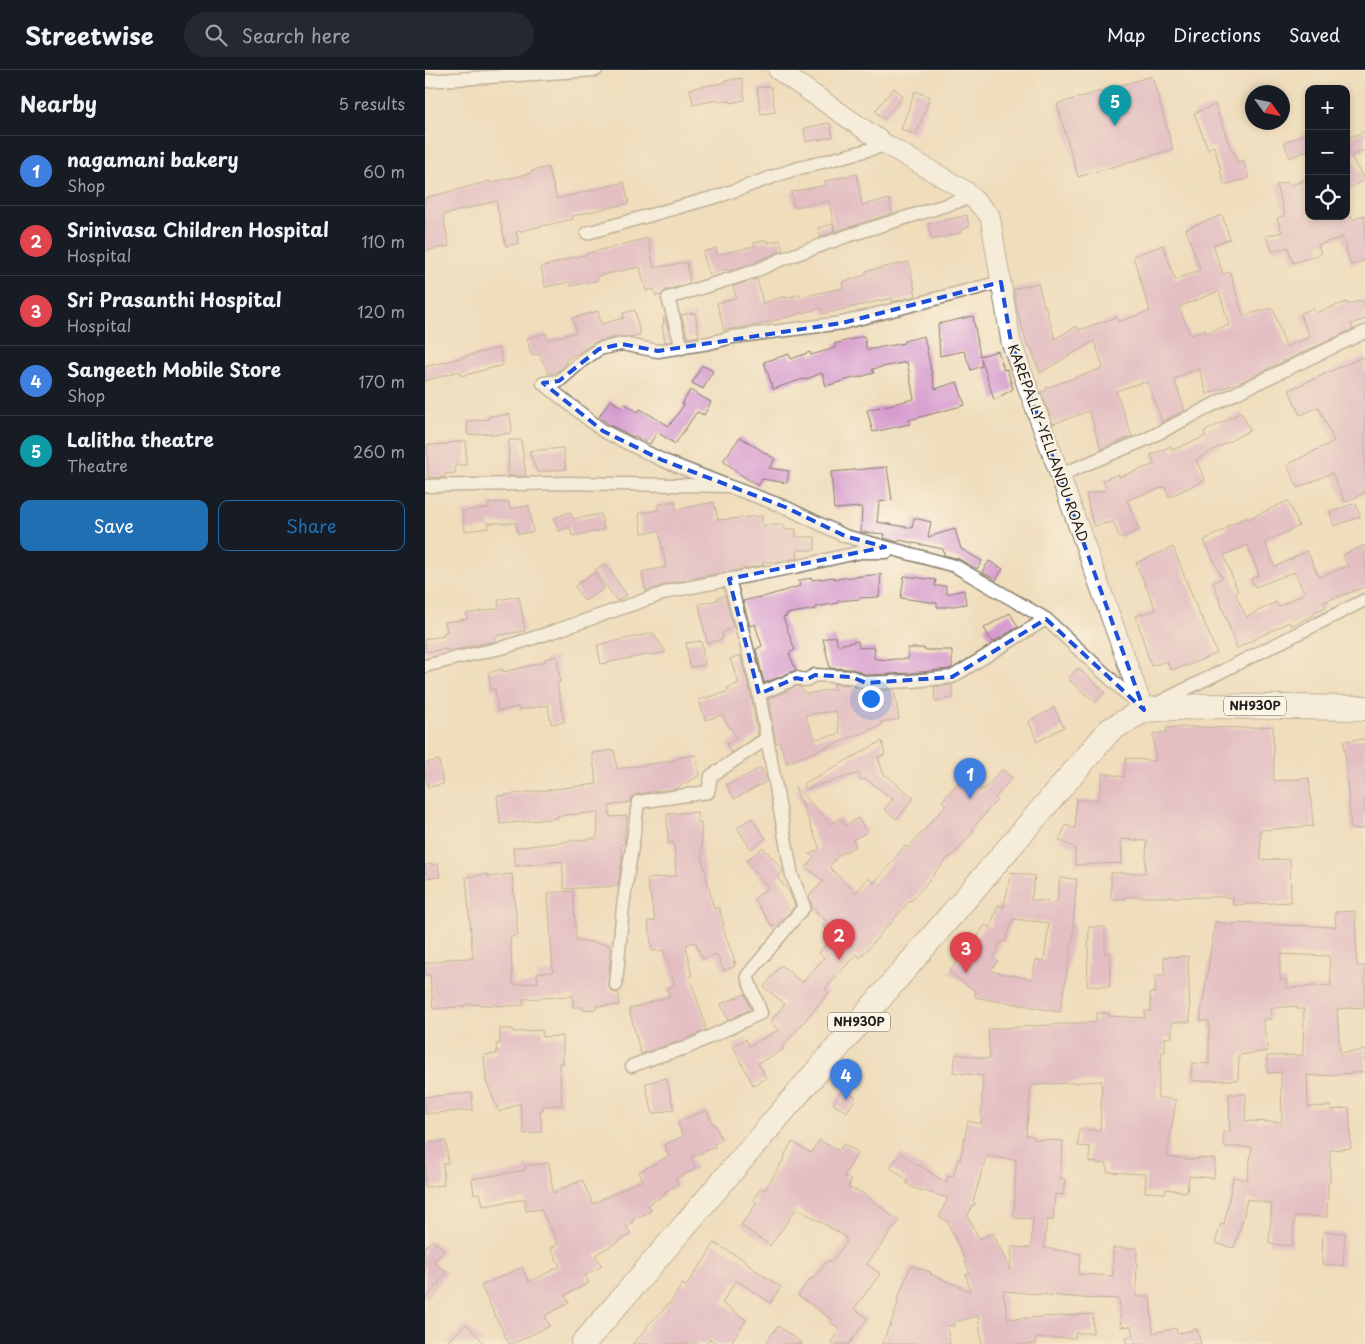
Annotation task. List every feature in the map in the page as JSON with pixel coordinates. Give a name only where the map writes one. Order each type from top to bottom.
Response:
[{"type":"highway","name":"NH930P","points":[[583,1344],[1110,730],[1144,710],[1204,706],[1365,708]]},
{"type":"street","points":[[425,81],[596,70]]},
{"type":"street","name":"KAREPALLY-YELLANDU ROAD","points":[[778,70],[887,145],[966,191],[990,216],[1011,342],[1144,710]]},
{"type":"street","points":[[587,232],[722,195],[792,170],[887,145]]},
{"type":"street","points":[[682,348],[668,298],[753,272],[780,260],[850,235],[972,197]]},
{"type":"street","points":[[1001,282],[842,324],[733,337],[658,351],[622,344],[599,349],[559,381],[543,383],[603,431],[662,460],[785,507],[845,536],[955,566],[1046,619],[1144,710],[1365,600]]},
{"type":"street","points":[[1060,475],[1147,439],[1236,393],[1365,332]]},
{"type":"street","points":[[425,486],[567,483],[728,486]]},
{"type":"street","points":[[425,666],[505,647],[671,590],[799,566],[861,552],[905,553]]},
{"type":"street","points":[[632,1066],[686,1048],[761,1013],[747,976],[804,907],[792,876],[759,694],[729,579]]},
{"type":"street","points":[[759,694],[796,678],[806,680],[815,675],[852,677],[866,683],[912,682],[952,677],[1046,619]]},
{"type":"street","points":[[616,985],[623,906],[638,802],[708,792],[711,776],[766,739]]},
{"type":"highlighted area","points":[[1001,282],[1011,342],[1144,710],[1046,619],[952,677],[866,683],[852,677],[815,675],[806,680],[796,678],[759,694],[729,579],[885,547],[845,536],[785,507],[662,460],[603,431],[543,383],[559,381],[599,349],[622,344],[658,351],[842,323]]},
{"type":"building","points":[[1152,76],[1173,149],[1078,177],[1057,104]]},
{"type":"building","points":[[742,78],[745,100],[730,103],[730,101],[718,102],[718,100],[693,105],[690,89]]},
{"type":"building","points":[[771,86],[775,112],[761,114],[757,88]]},
{"type":"building","points":[[894,88],[903,96],[884,119],[875,111]]},
{"type":"building","points":[[915,91],[930,97],[916,135],[901,129]]},
{"type":"building","points":[[1215,105],[1232,152],[1234,152],[1237,162],[1243,160],[1249,178],[1225,185],[1214,146],[1208,149],[1194,113]]},
{"type":"building","points":[[830,123],[833,137],[806,142],[804,128]]},
{"type":"building","points":[[1365,131],[1365,150],[1351,156],[1364,180],[1350,188],[1350,175],[1350,137]]},
{"type":"building","points":[[1305,134],[1305,152],[1290,158],[1284,143]]},
{"type":"building","points":[[548,167],[557,199],[624,182],[629,203],[573,216],[573,219],[516,232],[519,243],[506,246],[496,201],[443,215],[449,246],[425,251],[425,198],[490,181],[490,183],[531,173],[531,171]]},
{"type":"building","points":[[857,174],[862,205],[889,199],[892,213],[835,232],[829,201],[794,207],[791,192],[826,185],[825,181]]},
{"type":"building","points":[[1305,180],[1305,220],[1350,220],[1351,216],[1352,220],[1365,215],[1365,260],[1351,265],[1342,237],[1318,245],[1321,254],[1293,263],[1288,247],[1272,251],[1266,236],[1282,232],[1277,218],[1285,215],[1276,185],[1288,182],[1290,186]]},
{"type":"building","points":[[967,215],[969,227],[961,230],[961,233],[932,240],[928,224]]},
{"type":"building","points":[[1222,215],[1230,239],[1213,245],[1223,274],[1230,272],[1243,316],[1273,309],[1286,347],[1310,337],[1300,314],[1313,308],[1315,313],[1347,302],[1348,305],[1362,300],[1365,308],[1365,319],[1351,324],[1353,329],[1240,382],[1207,394],[1199,368],[1174,379],[1185,410],[1162,422],[1148,382],[1116,391],[1132,436],[1101,449],[1089,411],[1053,424],[1041,392],[1047,390],[1046,388],[1103,368],[1103,366],[1094,341],[1040,373],[1031,347],[1028,347],[1017,310],[1014,289],[1038,283],[1055,339],[1077,326],[1079,330],[1117,317],[1118,322],[1150,311],[1133,256],[1163,245],[1175,280],[1200,270],[1186,229]],"holes":[[[1219,291],[1229,325],[1205,333],[1204,330],[1190,335],[1179,307]]]},
{"type":"building","points":[[833,224],[834,232],[820,237],[818,228]]},
{"type":"building","points":[[648,238],[654,268],[687,262],[690,283],[666,290],[661,295],[656,296],[654,289],[646,291],[640,267],[597,276],[598,280],[571,286],[570,282],[545,287],[541,267]]},
{"type":"building","points":[[767,240],[768,243],[780,240],[783,250],[750,264],[709,274],[703,252],[716,248],[717,255],[755,246],[754,243]]},
{"type":"building","points":[[909,262],[916,296],[892,302],[892,298],[823,314],[822,308],[757,325],[724,330],[717,303],[736,298],[733,286],[757,279],[763,303],[785,296],[785,298],[799,294],[800,297],[843,288],[842,282],[866,275],[866,271]]},
{"type":"building","points":[[635,310],[640,335],[620,336],[595,342],[565,361],[566,364],[558,371],[549,374],[539,354],[531,355],[527,338],[546,333],[547,340],[576,332],[573,318],[598,311],[601,324],[624,318],[623,313]]},
{"type":"building","points":[[695,313],[699,336],[688,338],[681,315]]},
{"type":"building","points":[[973,316],[980,356],[998,351],[1004,370],[1007,369],[1013,389],[994,400],[981,358],[982,366],[971,370],[964,351],[940,356],[938,324]]},
{"type":"building","points":[[663,318],[665,318],[672,341],[665,342],[662,325],[664,324]]},
{"type":"building","points":[[864,336],[867,350],[904,343],[904,341],[924,336],[935,389],[957,382],[965,405],[909,420],[910,424],[873,432],[867,410],[914,399],[907,362],[872,369],[874,373],[826,386],[822,373],[773,389],[764,362],[789,354],[791,359],[810,352],[811,355],[835,348],[834,344]]},
{"type":"building","points":[[499,348],[503,365],[461,376],[459,371],[425,381],[425,367]]},
{"type":"building","points":[[1365,356],[1365,493],[1345,502],[1332,473],[1298,488],[1287,465],[1334,441],[1319,407],[1300,415],[1289,390]]},
{"type":"building","points":[[702,365],[713,371],[703,389],[692,383]]},
{"type":"building","points":[[690,390],[711,402],[704,415],[697,412],[675,444],[657,432],[650,444],[610,425],[599,417],[610,400],[622,407],[624,403],[638,412],[640,409],[669,426],[684,405],[682,404]]},
{"type":"building","points":[[1241,412],[1250,430],[1196,460],[1205,480],[1169,497],[1165,487],[1127,500],[1139,530],[1120,538],[1113,522],[1093,526],[1086,494],[1107,490],[1103,480],[1119,474],[1119,477],[1155,464],[1151,455],[1171,446],[1172,450],[1206,436],[1204,432]]},
{"type":"building","points":[[510,414],[512,433],[468,435],[467,421],[489,419],[489,416]]},
{"type":"building","points":[[740,437],[775,459],[769,468],[789,471],[787,483],[762,479],[758,486],[723,461]]},
{"type":"building","points":[[509,440],[521,440],[526,476],[508,476]]},
{"type":"building","points":[[466,441],[466,465],[455,465],[455,473],[445,474],[445,477],[428,478],[427,445]]},
{"type":"building","points":[[563,448],[566,469],[537,472],[529,451]]},
{"type":"building","points":[[887,467],[892,500],[879,502],[877,522],[912,528],[914,518],[931,522],[928,537],[955,529],[961,549],[982,561],[977,569],[959,559],[944,555],[943,549],[899,540],[898,542],[884,538],[885,534],[861,532],[862,507],[834,509],[831,472]]},
{"type":"building","points":[[675,501],[676,510],[714,502],[718,520],[762,516],[762,525],[784,525],[785,530],[796,529],[796,537],[815,537],[815,550],[797,550],[798,558],[763,562],[764,565],[669,583],[646,591],[642,572],[666,567],[659,531],[642,533],[639,513],[658,510],[657,505]]},
{"type":"building","points":[[1288,501],[1299,526],[1265,542],[1275,567],[1307,551],[1319,577],[1348,566],[1343,555],[1365,545],[1365,587],[1324,602],[1326,607],[1313,613],[1314,615],[1291,626],[1289,622],[1237,648],[1213,582],[1222,578],[1204,540],[1228,528],[1227,526],[1247,517],[1248,519]],"holes":[[[1248,545],[1259,575],[1251,579],[1255,587],[1294,572],[1305,593],[1278,607],[1276,602],[1246,617],[1235,593],[1238,592],[1224,555]]]},
{"type":"building","points":[[509,502],[510,509],[529,506],[533,532],[518,534],[516,523],[488,523],[489,528],[465,531],[462,511],[489,508],[489,503]]},
{"type":"building","points":[[1356,503],[1360,517],[1334,526],[1330,512]]},
{"type":"building","points":[[570,512],[573,519],[601,514],[604,530],[572,536],[570,527],[558,531],[554,518]]},
{"type":"building","points":[[1173,547],[1217,653],[1189,665],[1170,670],[1167,661],[1151,666],[1136,616],[1156,610],[1136,563]]},
{"type":"building","points":[[989,561],[1003,569],[996,580],[982,572]]},
{"type":"building","points":[[605,564],[627,595],[617,601],[595,570]]},
{"type":"building","points":[[594,573],[604,589],[584,601],[575,586]]},
{"type":"building","points":[[881,574],[879,597],[838,601],[838,603],[816,607],[816,609],[786,614],[787,616],[783,617],[795,650],[789,653],[796,670],[764,683],[756,649],[762,646],[755,624],[750,626],[743,601],[800,586],[799,580],[834,577],[834,579]]},
{"type":"building","points":[[904,576],[936,580],[935,586],[946,586],[946,594],[964,590],[966,604],[937,607],[937,603],[901,598]]},
{"type":"building","points":[[725,595],[733,627],[722,633],[723,639],[707,643],[699,604],[718,600],[717,598]]},
{"type":"building","points":[[519,596],[525,631],[494,636],[495,641],[459,649],[425,652],[425,639],[444,636],[443,633],[447,632],[445,622],[467,619],[466,614],[499,608],[498,600]]},
{"type":"building","points":[[1010,613],[1018,627],[993,642],[984,628]]},
{"type":"building","points":[[653,633],[666,652],[601,664],[597,645]]},
{"type":"building","points":[[835,636],[838,645],[858,641],[859,648],[875,647],[874,658],[876,659],[908,659],[908,648],[952,650],[952,667],[949,669],[911,673],[867,675],[853,669],[830,668],[823,639]]},
{"type":"building","points":[[701,641],[705,665],[690,667],[686,643]]},
{"type":"building","points":[[740,655],[751,696],[758,735],[731,753],[727,744],[737,738],[722,715],[705,720],[699,700],[729,691],[727,688],[739,683],[730,659]]},
{"type":"building","points":[[557,656],[560,682],[557,683],[564,722],[551,724],[548,705],[519,710],[518,707],[498,711],[495,689],[491,690],[488,673],[503,669],[503,672],[545,662],[545,659]]},
{"type":"building","points":[[1078,668],[1105,692],[1096,703],[1068,679]]},
{"type":"building","points":[[834,684],[850,685],[866,691],[894,690],[899,719],[881,722],[882,725],[787,763],[779,742],[776,743],[768,699],[797,686],[802,688],[805,694],[835,689]],"holes":[[[836,711],[840,734],[815,739],[805,715]]]},
{"type":"building","points":[[952,685],[953,698],[935,701],[934,687]]},
{"type":"building","points":[[1054,708],[1064,727],[1037,742],[1029,721]]},
{"type":"building","points":[[1273,726],[1274,781],[1309,778],[1313,826],[1260,830],[1261,860],[1290,859],[1291,902],[1233,905],[1233,897],[1125,897],[1125,899],[1111,899],[1111,873],[1145,873],[1147,841],[1121,839],[1122,863],[1075,865],[1075,848],[1059,840],[1066,825],[1075,829],[1076,800],[1098,800],[1103,773],[1124,777],[1126,758],[1156,761],[1153,734],[1167,732],[1166,728],[1180,727],[1249,728]]},
{"type":"building","points":[[1365,739],[1365,828],[1351,830],[1344,741]]},
{"type":"building","points":[[882,741],[885,755],[878,757],[883,773],[914,798],[897,819],[884,809],[893,799],[866,779],[861,780],[859,773],[806,789],[803,784]]},
{"type":"building","points":[[614,750],[617,769],[677,760],[677,758],[696,755],[699,776],[678,788],[637,794],[632,797],[630,802],[609,806],[610,817],[627,816],[624,844],[621,844],[622,860],[618,886],[564,889],[562,861],[515,866],[513,848],[597,838],[598,812],[500,824],[497,796],[597,784],[592,753]]},
{"type":"building","points":[[439,760],[443,784],[428,787],[425,763]]},
{"type":"building","points":[[761,768],[766,777],[766,782],[734,799],[727,785]]},
{"type":"building","points":[[1002,769],[1012,778],[995,798],[997,800],[972,829],[974,831],[910,900],[860,958],[856,954],[825,989],[829,992],[782,1048],[783,1050],[758,1063],[766,1078],[753,1085],[733,1046],[746,1039],[749,1046],[779,1030],[770,1022],[785,1004],[764,987],[781,965],[802,983],[824,958],[819,953],[834,936],[823,926],[827,922],[812,907],[809,896],[824,881],[806,867],[814,857],[809,854],[820,849],[795,787],[831,824],[841,818],[845,826],[858,818],[867,832],[853,840],[856,846],[838,856],[829,867],[856,893],[868,878],[874,883],[905,846],[908,848],[946,805],[942,801],[963,777],[980,791],[983,788],[984,790]]},
{"type":"building","points":[[697,812],[698,822],[701,822],[702,858],[714,909],[719,907],[724,925],[722,926],[736,964],[733,961],[735,966],[724,971],[716,954],[703,959],[695,942],[686,945],[692,976],[689,977],[706,1030],[641,1054],[629,1009],[670,996],[667,988],[675,985],[663,950],[652,951],[648,921],[655,921],[647,879],[676,876],[674,843],[668,843],[667,814]]},
{"type":"building","points":[[751,818],[766,838],[751,849],[737,828]]},
{"type":"building","points":[[763,847],[783,870],[777,877],[789,891],[795,906],[773,927],[754,899],[768,888],[746,861]]},
{"type":"building","points":[[438,864],[440,877],[425,878],[425,865]]},
{"type":"building","points":[[1011,872],[1035,876],[1031,900],[1057,902],[1060,878],[1077,879],[1073,924],[1075,925],[1060,1012],[975,997],[976,992],[949,972],[959,959],[962,961],[985,925],[990,928],[998,905],[1004,907]],"holes":[[[1013,919],[1049,923],[1044,961],[1036,960],[1032,979],[990,971],[998,961],[993,957],[1001,941],[1005,942]]]},
{"type":"building","points":[[487,874],[488,877],[512,874],[518,936],[510,937],[513,985],[538,982],[537,973],[553,972],[548,893],[573,891],[576,940],[610,945],[608,985],[611,991],[619,993],[619,1005],[596,1006],[596,1009],[583,1010],[583,1007],[573,1007],[573,996],[523,999],[524,1005],[465,1004],[465,1006],[433,1009],[430,975],[425,975],[425,963],[444,961],[444,959],[473,958],[466,877]]},
{"type":"building","points":[[1355,911],[1357,966],[1365,966],[1365,1007],[1337,1009],[1340,1053],[1365,1050],[1365,1072],[1317,1076],[1307,1075],[1308,1107],[1331,1106],[1331,1110],[1349,1108],[1351,1148],[1330,1150],[1327,1217],[1295,1216],[1292,1246],[1269,1244],[1272,1204],[1247,1199],[1234,1248],[1215,1243],[1221,1224],[1224,1225],[1233,1177],[1247,1180],[1252,1147],[1224,1147],[1223,1132],[1230,1132],[1229,1094],[1246,1094],[1245,1121],[1282,1122],[1281,1072],[1267,1073],[1267,1056],[1303,1055],[1304,1009],[1297,1009],[1297,1006],[1271,1008],[1272,1019],[1263,1019],[1268,1051],[1239,1055],[1238,1080],[1191,1081],[1192,1063],[1209,1064],[1209,1021],[1200,1021],[1215,922],[1234,925],[1234,923],[1336,927],[1335,912]],"holes":[[[1280,954],[1329,956],[1331,985],[1286,988],[1286,980],[1280,980]]]},
{"type":"building","points":[[1089,927],[1105,927],[1105,953],[1109,953],[1110,987],[1087,986]]},
{"type":"building","points":[[1188,956],[1190,1022],[1172,1022],[1172,1037],[1165,1038],[1165,1052],[1162,1052],[1157,1097],[1176,1100],[1167,1157],[1197,1160],[1197,1158],[1215,1159],[1214,1178],[1189,1176],[1187,1192],[1166,1189],[1165,1193],[1145,1192],[1146,1174],[1107,1172],[1107,1164],[1089,1162],[1090,1147],[1078,1146],[1079,1129],[1100,1131],[1102,1081],[1031,1085],[1026,1135],[1034,1136],[1034,1139],[1063,1141],[1060,1178],[1065,1179],[1063,1195],[1055,1194],[1053,1220],[1047,1220],[1044,1248],[1081,1254],[1078,1274],[1113,1276],[1113,1248],[1137,1248],[1136,1297],[1150,1296],[1153,1333],[1176,1328],[1177,1334],[1197,1329],[1201,1344],[1126,1344],[1126,1338],[1133,1336],[1131,1326],[1121,1327],[1119,1299],[1094,1299],[1003,1291],[1008,1319],[1093,1314],[1093,1333],[1075,1333],[1075,1338],[1036,1338],[1036,1344],[982,1344],[978,1316],[954,1322],[954,1326],[947,1326],[950,1344],[882,1344],[911,1266],[931,1272],[930,1274],[970,1291],[966,1274],[970,1273],[966,1262],[947,1221],[939,1217],[948,1198],[914,1188],[906,1183],[908,1181],[890,1167],[901,1153],[946,1183],[948,1176],[953,1177],[958,1159],[960,1160],[968,1121],[981,1124],[983,1076],[953,1072],[956,1054],[990,1059],[988,1029],[1096,1022],[1097,1013],[1109,1013],[1109,1016],[1145,1018],[1145,1011],[1151,1011],[1150,993],[1155,993],[1155,975],[1165,975],[1164,957]],"holes":[[[986,1157],[1016,1160],[1014,1218],[1033,1219],[1031,1248],[1012,1247],[1010,1270],[993,1233],[979,1239],[968,1216],[972,1205],[974,1206],[975,1203],[973,1202]]]},
{"type":"building","points":[[745,994],[751,1009],[728,1020],[721,1004]]},
{"type":"building","points":[[500,1029],[513,1029],[513,1032],[542,1030],[543,1037],[563,1036],[563,1063],[559,1063],[562,1105],[543,1106],[543,1110],[540,1110],[542,1132],[524,1134],[520,1103],[499,1112],[486,1081],[484,1055],[497,1054],[496,1044],[500,1044]]},
{"type":"building","points":[[666,1078],[674,1109],[653,1114],[646,1083]]},
{"type":"building","points":[[842,1089],[856,1097],[847,1112],[833,1104]]},
{"type":"building","points":[[472,1093],[473,1110],[425,1114],[425,1097]]},
{"type":"building","points":[[707,1110],[722,1140],[714,1144],[715,1147],[691,1157],[696,1169],[675,1179],[678,1185],[664,1192],[666,1194],[648,1204],[651,1211],[632,1220],[633,1222],[626,1226],[631,1234],[595,1255],[602,1266],[585,1275],[589,1283],[565,1295],[569,1303],[545,1316],[550,1326],[509,1344],[481,1286],[522,1267],[529,1282],[560,1266],[551,1248],[558,1244],[541,1209],[526,1211],[525,1199],[483,1206],[480,1193],[474,1194],[472,1179],[525,1170],[525,1166],[549,1163],[553,1193],[582,1180],[593,1204],[643,1180],[639,1172],[669,1156],[664,1145],[683,1136],[677,1122]]},
{"type":"building","points":[[819,1140],[839,1151],[843,1144],[858,1152],[844,1176],[851,1180],[848,1188],[861,1192],[899,1221],[867,1264],[880,1274],[854,1309],[868,1318],[849,1344],[830,1344],[840,1329],[830,1322],[832,1320],[798,1295],[828,1260],[831,1262],[847,1241],[844,1239],[846,1237],[797,1208],[770,1246],[741,1225],[757,1203],[753,1200],[761,1188],[765,1190],[792,1142],[811,1153]]},
{"type":"building","points":[[446,1141],[448,1163],[443,1164],[444,1185],[425,1187],[425,1143]]},
{"type":"building","points":[[1323,1232],[1345,1233],[1343,1266],[1322,1264]]},
{"type":"building","points":[[432,1240],[444,1250],[434,1262],[447,1273],[425,1300],[425,1247]]},
{"type":"building","points":[[714,1243],[746,1261],[745,1263],[781,1287],[771,1303],[736,1280],[722,1303],[746,1320],[730,1344],[718,1344],[710,1339],[707,1344],[632,1344],[663,1311],[667,1304],[669,1305],[682,1284],[686,1286]]},
{"type":"building","points":[[466,1324],[485,1344],[445,1344]]},
{"type":"building","points":[[778,1326],[803,1344],[765,1344]]},
{"type":"place","name":"Lalitha theatre","points":[[1115,126]]},
{"type":"place","name":"nagamani bakery","points":[[970,799]]},
{"type":"place","name":"Srinivasa Children Hospital","points":[[839,960]]},
{"type":"place","name":"Sri Prasanthi Hospital","points":[[966,973]]},
{"type":"place","name":"Sangeeth Mobile Store","points":[[846,1100]]}]
